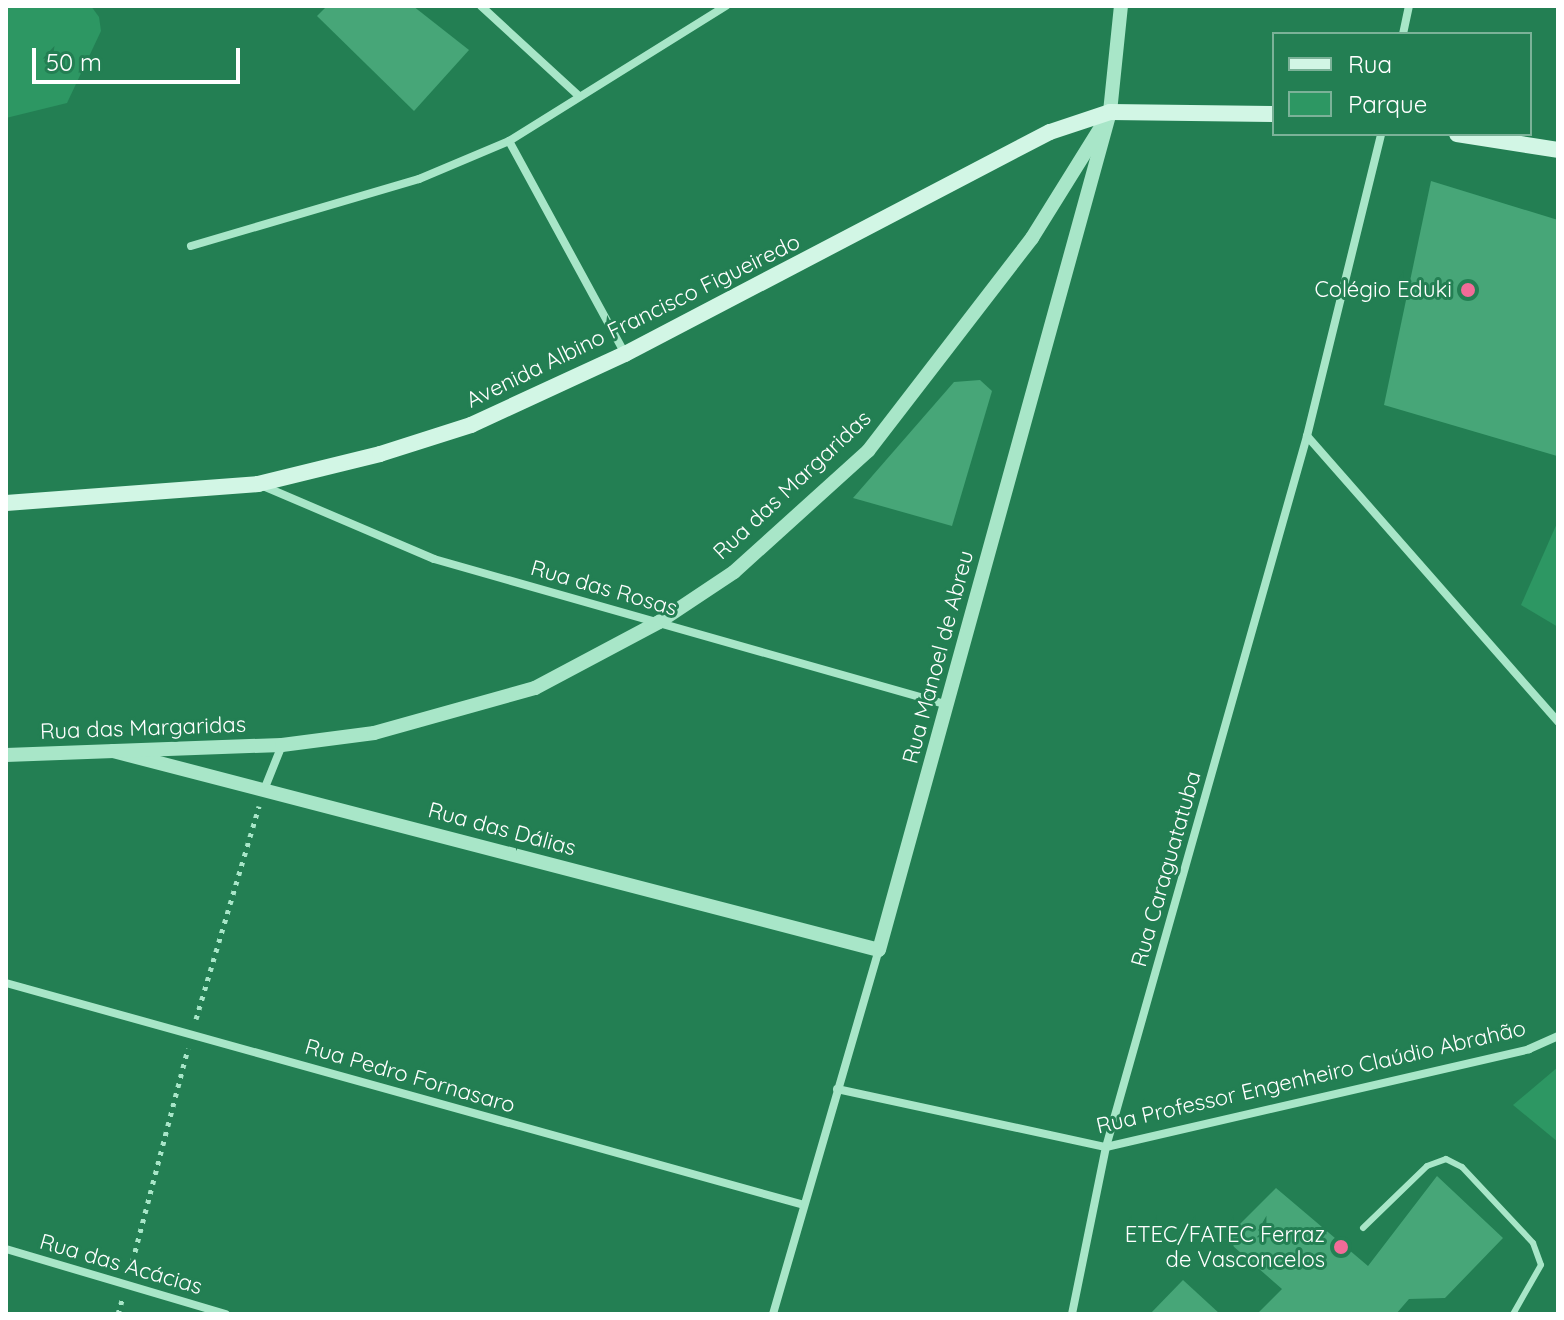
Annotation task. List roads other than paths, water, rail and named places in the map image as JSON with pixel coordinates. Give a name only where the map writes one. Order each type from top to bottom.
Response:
[{"type":"main road","name":"Avenida Albino Francisco Figueiredo","points":[[6,503],[258,484],[471,425],[625,354],[1050,132],[1110,112],[1272,114]]},
{"type":"main road","points":[[1470,136],[1558,150]]},
{"type":"street","points":[[481,6],[579,96]]},
{"type":"street","points":[[191,246],[419,179],[509,141],[726,6]]},
{"type":"street","name":"Rua Manoel de Abreu","points":[[773,1314],[948,705],[1110,112],[1121,6]]},
{"type":"street","points":[[1403,32],[1409,6]]},
{"type":"street","name":"Rua das Margaridas","points":[[6,755],[282,745],[468,712],[535,688],[659,622],[734,572],[868,451],[1032,238],[1110,112]]},
{"type":"street","name":"Rua Caraguatatuba","points":[[1072,1314],[1106,1147],[1307,436],[1381,136]]},
{"type":"street","points":[[509,141],[625,354]]},
{"type":"street","points":[[1307,436],[1558,722]]},
{"type":"street","name":"Rua das Rosas","points":[[258,484],[434,559],[948,705]]},
{"type":"street","points":[[264,790],[282,745]]},
{"type":"street","name":"Rua das Dálias","points":[[113,751],[879,950]]},
{"type":"street","name":"Rua Pedro Fornasaro","points":[[6,983],[804,1205]]},
{"type":"street","name":"Rua Professor Engenheiro Claúdio Abrahão","points":[[837,1089],[1106,1147],[1529,1049],[1558,1036]]},
{"type":"street","name":"Rua das Acácias","points":[[6,1249],[226,1314]]},
{"type":"lane","points":[[1363,1228],[1427,1166],[1446,1159],[1462,1167],[1533,1243],[1541,1265],[1513,1314]]},
{"type":"place","name":"Colégio Eduki","points":[[1468,290]]},
{"type":"place","name":"ETEC/FATEC Ferraz de Vasconcelos","points":[[1341,1247]]}]
